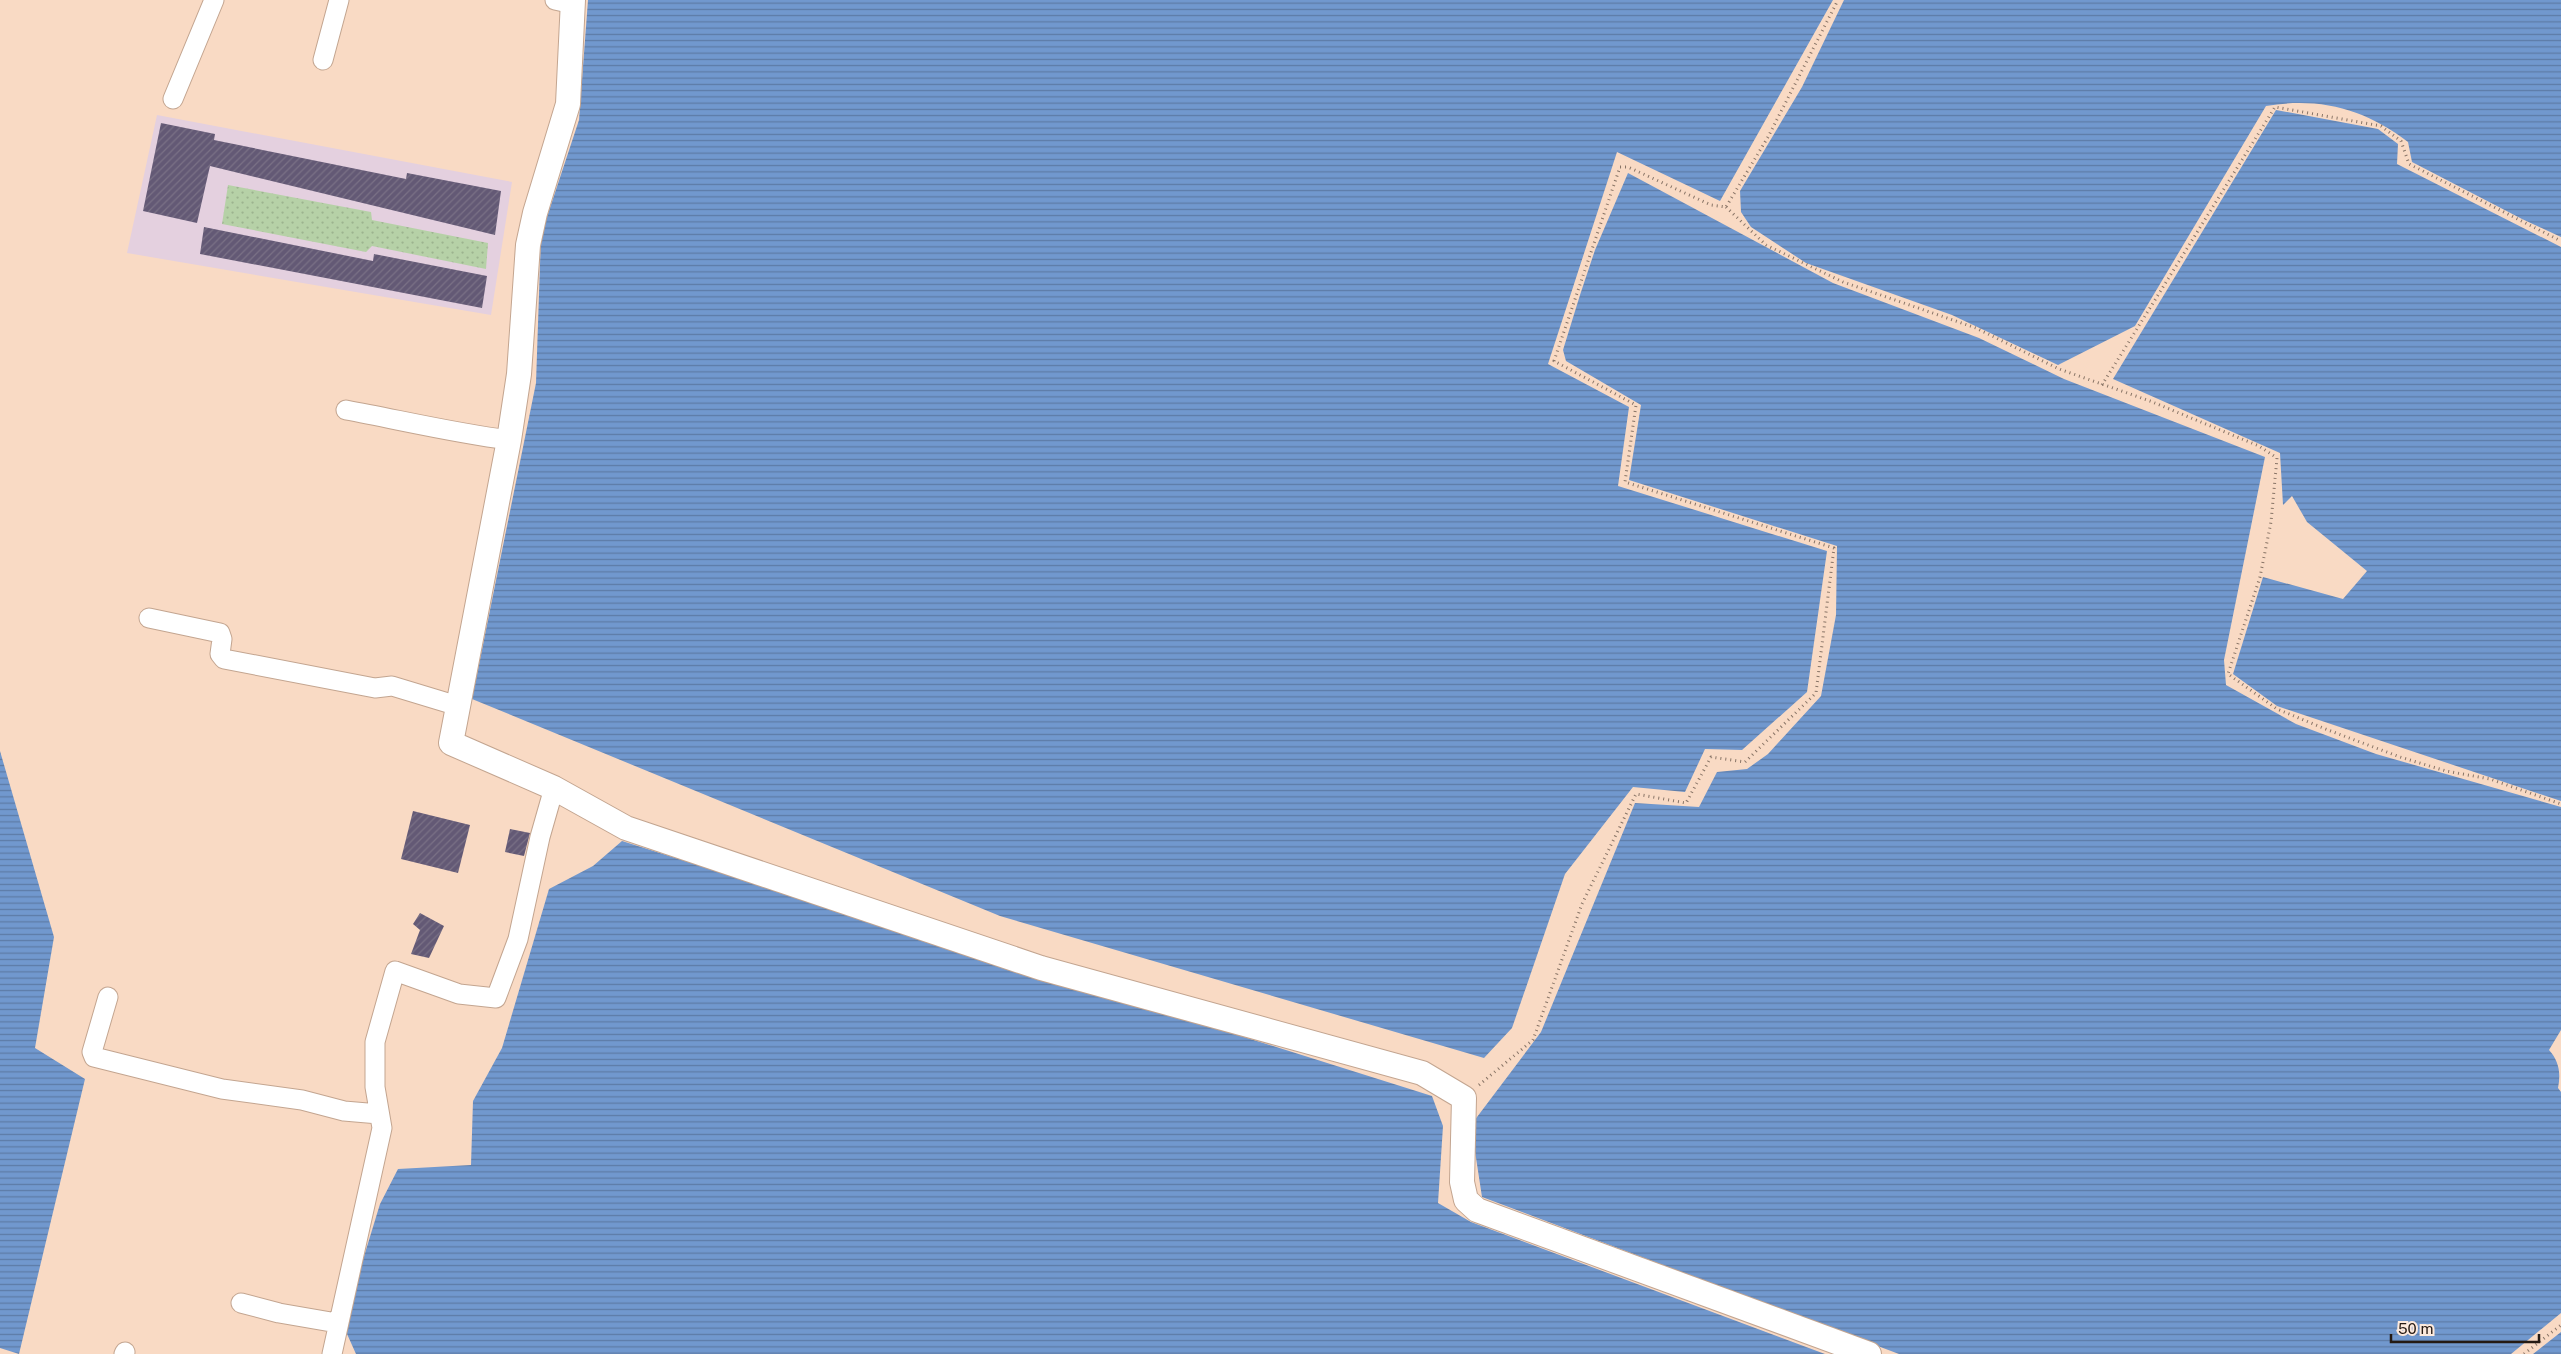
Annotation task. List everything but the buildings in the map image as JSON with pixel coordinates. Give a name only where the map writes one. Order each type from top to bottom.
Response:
[{"type":"street","points":[[172,100],[214,0]]},
{"type":"street","points":[[323,60],[339,0]]},
{"type":"street","points":[[567,1],[568,104],[535,213],[528,245],[519,374],[509,440],[451,743],[554,788],[626,828],[1041,968],[1422,1073],[1464,1098],[1462,1182],[1466,1200],[1477,1210],[1869,1354]]},
{"type":"street","points":[[346,410],[399,419],[469,435],[509,440]]},
{"type":"street","points":[[149,618],[220,633],[222,639],[220,654],[224,659],[375,688],[392,686],[458,706]]},
{"type":"street","points":[[332,1354],[337,1323],[382,1128],[375,1087],[375,1042],[395,971],[459,994],[496,998],[518,938],[540,837],[554,788]]},
{"type":"street","points":[[108,997],[92,1052],[94,1057],[222,1089],[302,1100],[344,1111],[379,1114]]},
{"type":"street","points":[[241,1303],[337,1323]]},
{"type":"path","points":[[1726,207],[1768,137],[1838,0]]},
{"type":"path","points":[[2102,385],[2275,106],[2381,126],[2401,141],[2409,164],[2561,241]]},
{"type":"path","points":[[1464,1098],[1533,1040],[1582,904],[1636,794],[1686,802],[1712,757],[1745,762],[1816,694],[1834,548],[1625,482],[1636,405],[1554,361],[1620,167],[1628,167],[1711,205],[1726,207],[1766,245],[1843,282],[1976,328],[2059,369],[2150,401],[2259,446],[2277,458],[2271,522],[2260,576],[2228,674],[2277,709],[2328,730],[2400,757],[2446,771],[2490,779],[2561,804]]},
{"type":"path","points":[[2524,1354],[2561,1325]]},
{"type":"shaded area","points":[[157,115],[512,182],[491,315],[127,253]]},
{"type":"green space","points":[[228,185],[371,212],[372,220],[488,243],[486,269],[372,246],[366,252],[222,224]]},
{"type":"water","points":[[588,0],[1833,0],[1720,201],[1617,152],[1548,364],[1629,407],[1618,486],[1827,551],[1807,692],[1742,750],[1705,749],[1685,792],[1633,787],[1565,874],[1512,1028],[1484,1058],[1000,916],[472,699],[536,383],[541,235],[579,120]]},
{"type":"water","points":[[1844,0],[2561,0],[2561,237],[2412,162],[2408,142],[2375,121],[2341,108],[2323,105],[2305,103],[2266,106],[2135,326],[2058,365],[1952,315],[1806,263],[1751,227],[1741,212],[1740,191],[1802,87]]},
{"type":"water","points":[[2276,110],[2378,129],[2398,144],[2397,164],[2561,247],[2561,801],[2277,706],[2233,674],[2263,577],[2343,599],[2367,571],[2307,522],[2292,496],[2283,505],[2280,453],[2113,379]]},
{"type":"water","points":[[1628,173],[1833,283],[1979,338],[2064,379],[2265,457],[2224,660],[2226,685],[2296,724],[2376,754],[2561,807],[2561,1030],[2549,1050],[2555,1058],[2558,1067],[2558,1088],[2561,1092],[2561,1313],[2511,1354],[1899,1354],[1482,1197],[1471,1125],[1541,1032],[1635,803],[1699,807],[1717,772],[1747,769],[1768,754],[1821,696],[1836,615],[1837,546],[1629,480],[1641,405],[1566,361],[1563,350],[1580,295],[1595,250]]},
{"type":"water","points":[[0,751],[54,937],[35,1048],[85,1079],[19,1354],[0,1348]]},
{"type":"water","points":[[622,841],[1432,1096],[1443,1126],[1438,1203],[1471,1222],[1825,1354],[356,1354],[343,1325],[380,1204],[398,1169],[471,1165],[473,1101],[502,1048],[549,889],[593,866]]},
{"type":"water","points":[[2561,1332],[2561,1354],[2533,1354]]}]
